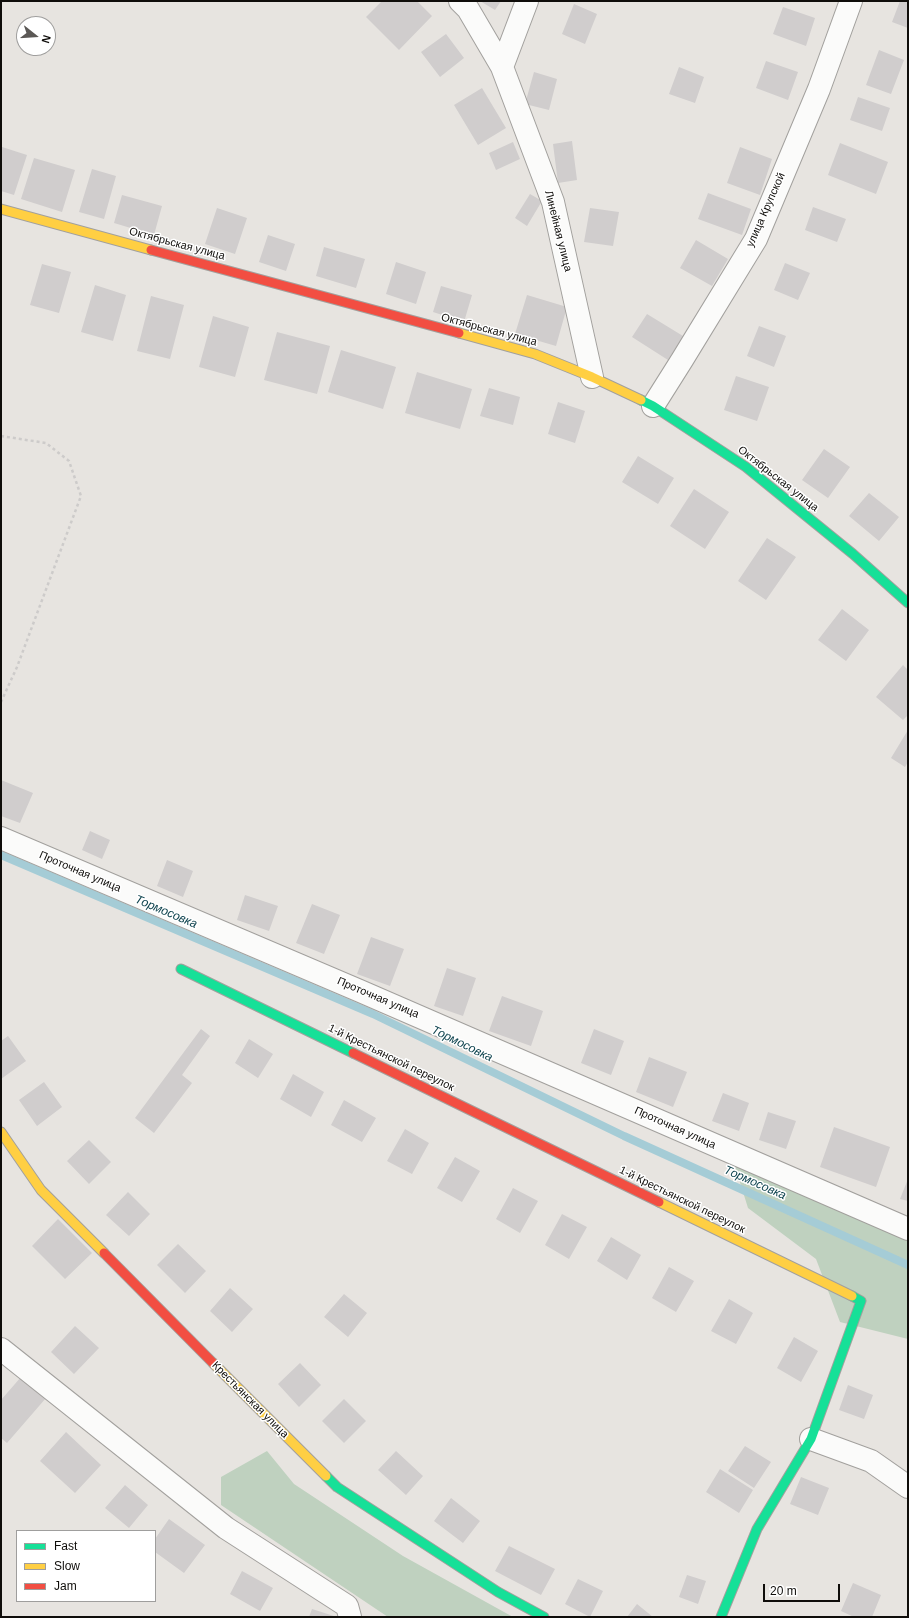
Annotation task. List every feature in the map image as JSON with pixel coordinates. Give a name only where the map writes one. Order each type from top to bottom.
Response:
[{"type":"street","name":"Линейная улица","points":[[460,1],[468,9],[502,67],[553,202],[592,377]]},
{"type":"street","points":[[502,67],[527,1]]},
{"type":"street","name":"улица Крупской","points":[[652,406],[756,239],[819,89],[851,1]]},
{"type":"street","name":"Октябрьская улица","points":[[1,209],[535,354],[592,377],[652,406],[746,467],[853,554],[908,603]]},
{"type":"street","name":"Проточная улица","points":[[1,838],[360,991],[908,1229]]},
{"type":"street","name":"1-й Крестьянской переулок","points":[[181,969],[861,1301],[811,1439],[757,1529],[721,1617]]},
{"type":"street","name":"Крестьянская улица","points":[[1,1132],[41,1190],[337,1487],[498,1592],[544,1617]]},
{"type":"street","points":[[1,1349],[226,1528],[347,1606],[350,1617]]},
{"type":"street","points":[[811,1439],[871,1462],[908,1486]]},
{"type":"path","points":[[1,436],[46,443],[69,462],[81,496],[17,667],[1,702]]},
{"type":"green space","points":[[734,1163],[908,1237],[908,1339],[840,1322],[816,1259],[748,1208]]},
{"type":"green space","points":[[267,1451],[294,1484],[403,1556],[513,1617],[388,1617],[221,1505],[221,1477]]},
{"type":"building","points":[[382,1],[417,1],[432,16],[399,50],[366,17]]},
{"type":"building","points":[[480,1],[501,1],[495,10]]},
{"type":"building","points":[[900,1],[908,1],[908,28],[892,22]]},
{"type":"building","points":[[574,4],[597,14],[585,44],[562,34]]},
{"type":"building","points":[[783,7],[815,18],[806,46],[773,34]]},
{"type":"building","points":[[446,34],[464,58],[440,77],[421,52]]},
{"type":"building","points":[[879,50],[904,60],[891,94],[866,85]]},
{"type":"building","points":[[766,61],[798,72],[788,100],[756,88]]},
{"type":"building","points":[[679,67],[704,77],[695,103],[669,94]]},
{"type":"building","points":[[534,72],[557,79],[549,110],[525,104]]},
{"type":"building","points":[[482,88],[506,128],[478,145],[454,105]]},
{"type":"building","points":[[858,97],[890,108],[882,131],[850,120]]},
{"type":"building","points":[[572,141],[577,180],[558,183],[553,144]]},
{"type":"building","points":[[513,142],[520,159],[496,170],[489,153]]},
{"type":"building","points":[[840,143],[888,162],[876,194],[828,175]]},
{"type":"building","points":[[2,147],[27,155],[14,195],[1,191]]},
{"type":"building","points":[[740,147],[772,159],[760,195],[727,183]]},
{"type":"building","points":[[34,158],[75,170],[62,212],[21,199]]},
{"type":"building","points":[[92,169],[116,176],[104,219],[79,212]]},
{"type":"building","points":[[708,193],[751,209],[742,235],[698,219]]},
{"type":"building","points":[[530,194],[542,201],[527,226],[515,218]]},
{"type":"building","points":[[122,195],[162,206],[154,235],[114,223]]},
{"type":"building","points":[[813,207],[846,219],[837,242],[805,230]]},
{"type":"building","points":[[217,208],[247,218],[235,254],[205,244]]},
{"type":"building","points":[[590,208],[619,212],[613,246],[584,242]]},
{"type":"building","points":[[268,235],[295,244],[286,271],[259,262]]},
{"type":"building","points":[[696,240],[728,259],[712,286],[680,268]]},
{"type":"building","points":[[324,247],[365,259],[356,288],[316,276]]},
{"type":"building","points":[[396,262],[426,272],[416,304],[386,294]]},
{"type":"building","points":[[785,263],[810,273],[798,300],[774,290]]},
{"type":"building","points":[[42,264],[71,272],[59,313],[30,305]]},
{"type":"building","points":[[95,285],[126,295],[113,341],[81,332]]},
{"type":"building","points":[[441,286],[472,295],[464,322],[433,312]]},
{"type":"building","points":[[527,295],[567,307],[556,346],[515,334]]},
{"type":"building","points":[[151,296],[184,305],[170,359],[137,351]]},
{"type":"building","points":[[647,314],[683,336],[668,360],[632,337]]},
{"type":"building","points":[[213,316],[249,327],[235,377],[199,367]]},
{"type":"building","points":[[759,326],[786,336],[774,367],[747,356]]},
{"type":"building","points":[[277,332],[330,346],[317,394],[264,380]]},
{"type":"building","points":[[341,350],[396,367],[383,409],[328,392]]},
{"type":"building","points":[[417,372],[472,389],[460,429],[405,413]]},
{"type":"building","points":[[736,376],[769,387],[757,421],[724,410]]},
{"type":"building","points":[[489,388],[520,397],[513,425],[480,416]]},
{"type":"building","points":[[558,402],[585,411],[575,443],[548,434]]},
{"type":"building","points":[[824,449],[850,467],[828,498],[802,480]]},
{"type":"building","points":[[638,456],[674,478],[658,504],[622,482]]},
{"type":"building","points":[[694,489],[729,512],[705,549],[670,526]]},
{"type":"building","points":[[869,493],[899,517],[879,541],[849,516]]},
{"type":"building","points":[[767,538],[796,557],[766,600],[738,581]]},
{"type":"building","points":[[842,609],[869,630],[846,661],[818,640]]},
{"type":"building","points":[[903,665],[908,670],[908,715],[903,720],[876,697]]},
{"type":"building","points":[[908,730],[908,762],[905,767],[891,758]]},
{"type":"building","points":[[1,780],[33,793],[20,823],[1,816]]},
{"type":"building","points":[[90,831],[110,840],[102,859],[82,850]]},
{"type":"building","points":[[167,860],[193,871],[183,897],[157,886]]},
{"type":"building","points":[[245,895],[278,906],[269,931],[237,920]]},
{"type":"building","points":[[312,904],[340,915],[324,954],[296,943]]},
{"type":"building","points":[[371,937],[404,949],[390,986],[357,974]]},
{"type":"building","points":[[447,968],[476,978],[463,1016],[434,1006]]},
{"type":"building","points":[[502,996],[543,1011],[531,1046],[489,1031]]},
{"type":"building","points":[[201,1029],[210,1036],[182,1075],[192,1083],[154,1133],[135,1118]]},
{"type":"building","points":[[594,1029],[624,1041],[611,1075],[581,1063]]},
{"type":"building","points":[[8,1036],[26,1061],[1,1079],[1,1041]]},
{"type":"building","points":[[249,1039],[273,1054],[258,1078],[235,1063]]},
{"type":"building","points":[[649,1057],[687,1072],[673,1107],[636,1092]]},
{"type":"building","points":[[293,1074],[324,1092],[311,1117],[280,1099]]},
{"type":"building","points":[[44,1082],[62,1107],[37,1126],[19,1100]]},
{"type":"building","points":[[723,1093],[749,1103],[739,1131],[712,1121]]},
{"type":"building","points":[[344,1100],[376,1118],[362,1142],[331,1125]]},
{"type":"building","points":[[768,1112],[796,1121],[786,1149],[759,1140]]},
{"type":"building","points":[[834,1127],[890,1147],[876,1187],[820,1167]]},
{"type":"building","points":[[405,1129],[429,1143],[412,1174],[387,1161]]},
{"type":"building","points":[[89,1140],[111,1162],[89,1184],[67,1161]]},
{"type":"building","points":[[455,1157],[480,1171],[462,1202],[437,1188]]},
{"type":"building","points":[[908,1179],[908,1201],[900,1199]]},
{"type":"building","points":[[513,1188],[538,1201],[520,1233],[496,1219]]},
{"type":"building","points":[[128,1192],[150,1214],[129,1236],[106,1215]]},
{"type":"building","points":[[562,1214],[587,1227],[569,1259],[545,1245]]},
{"type":"building","points":[[58,1219],[92,1253],[65,1279],[32,1246]]},
{"type":"building","points":[[611,1237],[641,1255],[627,1280],[597,1261]]},
{"type":"building","points":[[178,1244],[206,1271],[185,1293],[157,1265]]},
{"type":"building","points":[[669,1267],[694,1281],[676,1312],[652,1298]]},
{"type":"building","points":[[230,1288],[253,1309],[232,1332],[210,1311]]},
{"type":"building","points":[[344,1294],[367,1313],[348,1337],[324,1317]]},
{"type":"building","points":[[729,1299],[753,1313],[736,1344],[711,1331]]},
{"type":"building","points":[[75,1326],[99,1348],[74,1374],[51,1352]]},
{"type":"building","points":[[794,1337],[818,1351],[801,1382],[777,1368]]},
{"type":"building","points":[[300,1363],[321,1385],[299,1407],[278,1384]]},
{"type":"building","points":[[21,1377],[46,1398],[7,1443],[1,1438],[1,1400]]},
{"type":"building","points":[[848,1385],[873,1395],[864,1419],[839,1410]]},
{"type":"building","points":[[344,1399],[366,1421],[344,1443],[322,1421]]},
{"type":"building","points":[[66,1432],[101,1465],[75,1493],[40,1461]]},
{"type":"building","points":[[745,1446],[771,1462],[754,1488],[728,1471]]},
{"type":"building","points":[[396,1451],[423,1476],[406,1495],[378,1470]]},
{"type":"building","points":[[720,1469],[753,1490],[739,1513],[706,1492]]},
{"type":"building","points":[[801,1477],[829,1488],[818,1515],[790,1504]]},
{"type":"building","points":[[125,1485],[148,1505],[129,1528],[105,1508]]},
{"type":"building","points":[[451,1498],[480,1521],[463,1543],[434,1521]]},
{"type":"building","points":[[169,1519],[205,1545],[184,1573],[156,1553],[156,1538]]},
{"type":"building","points":[[509,1546],[555,1569],[541,1595],[495,1571]]},
{"type":"building","points":[[242,1571],[273,1588],[260,1611],[230,1594]]},
{"type":"building","points":[[687,1575],[706,1581],[698,1604],[679,1597]]},
{"type":"building","points":[[578,1579],[603,1591],[590,1617],[565,1604]]},
{"type":"building","points":[[853,1583],[881,1595],[872,1617],[854,1617],[841,1611]]},
{"type":"building","points":[[637,1604],[653,1617],[627,1617]]},
{"type":"building","points":[[312,1609],[337,1617],[309,1617]]},
{"type":"waterway","name":"Тормосовка","points":[[1,855],[373,1014],[624,1136],[908,1265]]},
{"type":"traffic: fast","points":[[641,400],[653,406],[746,467],[853,554],[908,603]]},
{"type":"traffic: fast","points":[[181,969],[353,1053]]},
{"type":"traffic: fast","points":[[721,1617],[757,1529],[811,1439],[861,1301],[852,1296]]},
{"type":"traffic: fast","points":[[326,1476],[337,1487],[498,1592],[544,1617]]},
{"type":"traffic: slow","points":[[1,209],[151,250]]},
{"type":"traffic: slow","points":[[459,333],[535,354],[592,377],[641,400]]},
{"type":"traffic: slow","points":[[1,1132],[41,1190],[104,1253]]},
{"type":"traffic: slow","points":[[659,1202],[852,1296]]},
{"type":"traffic: slow","points":[[213,1363],[326,1476]]},
{"type":"traffic: jam","points":[[151,250],[459,333]]},
{"type":"traffic: jam","points":[[353,1053],[659,1202]]},
{"type":"traffic: jam","points":[[104,1253],[213,1363]]}]
